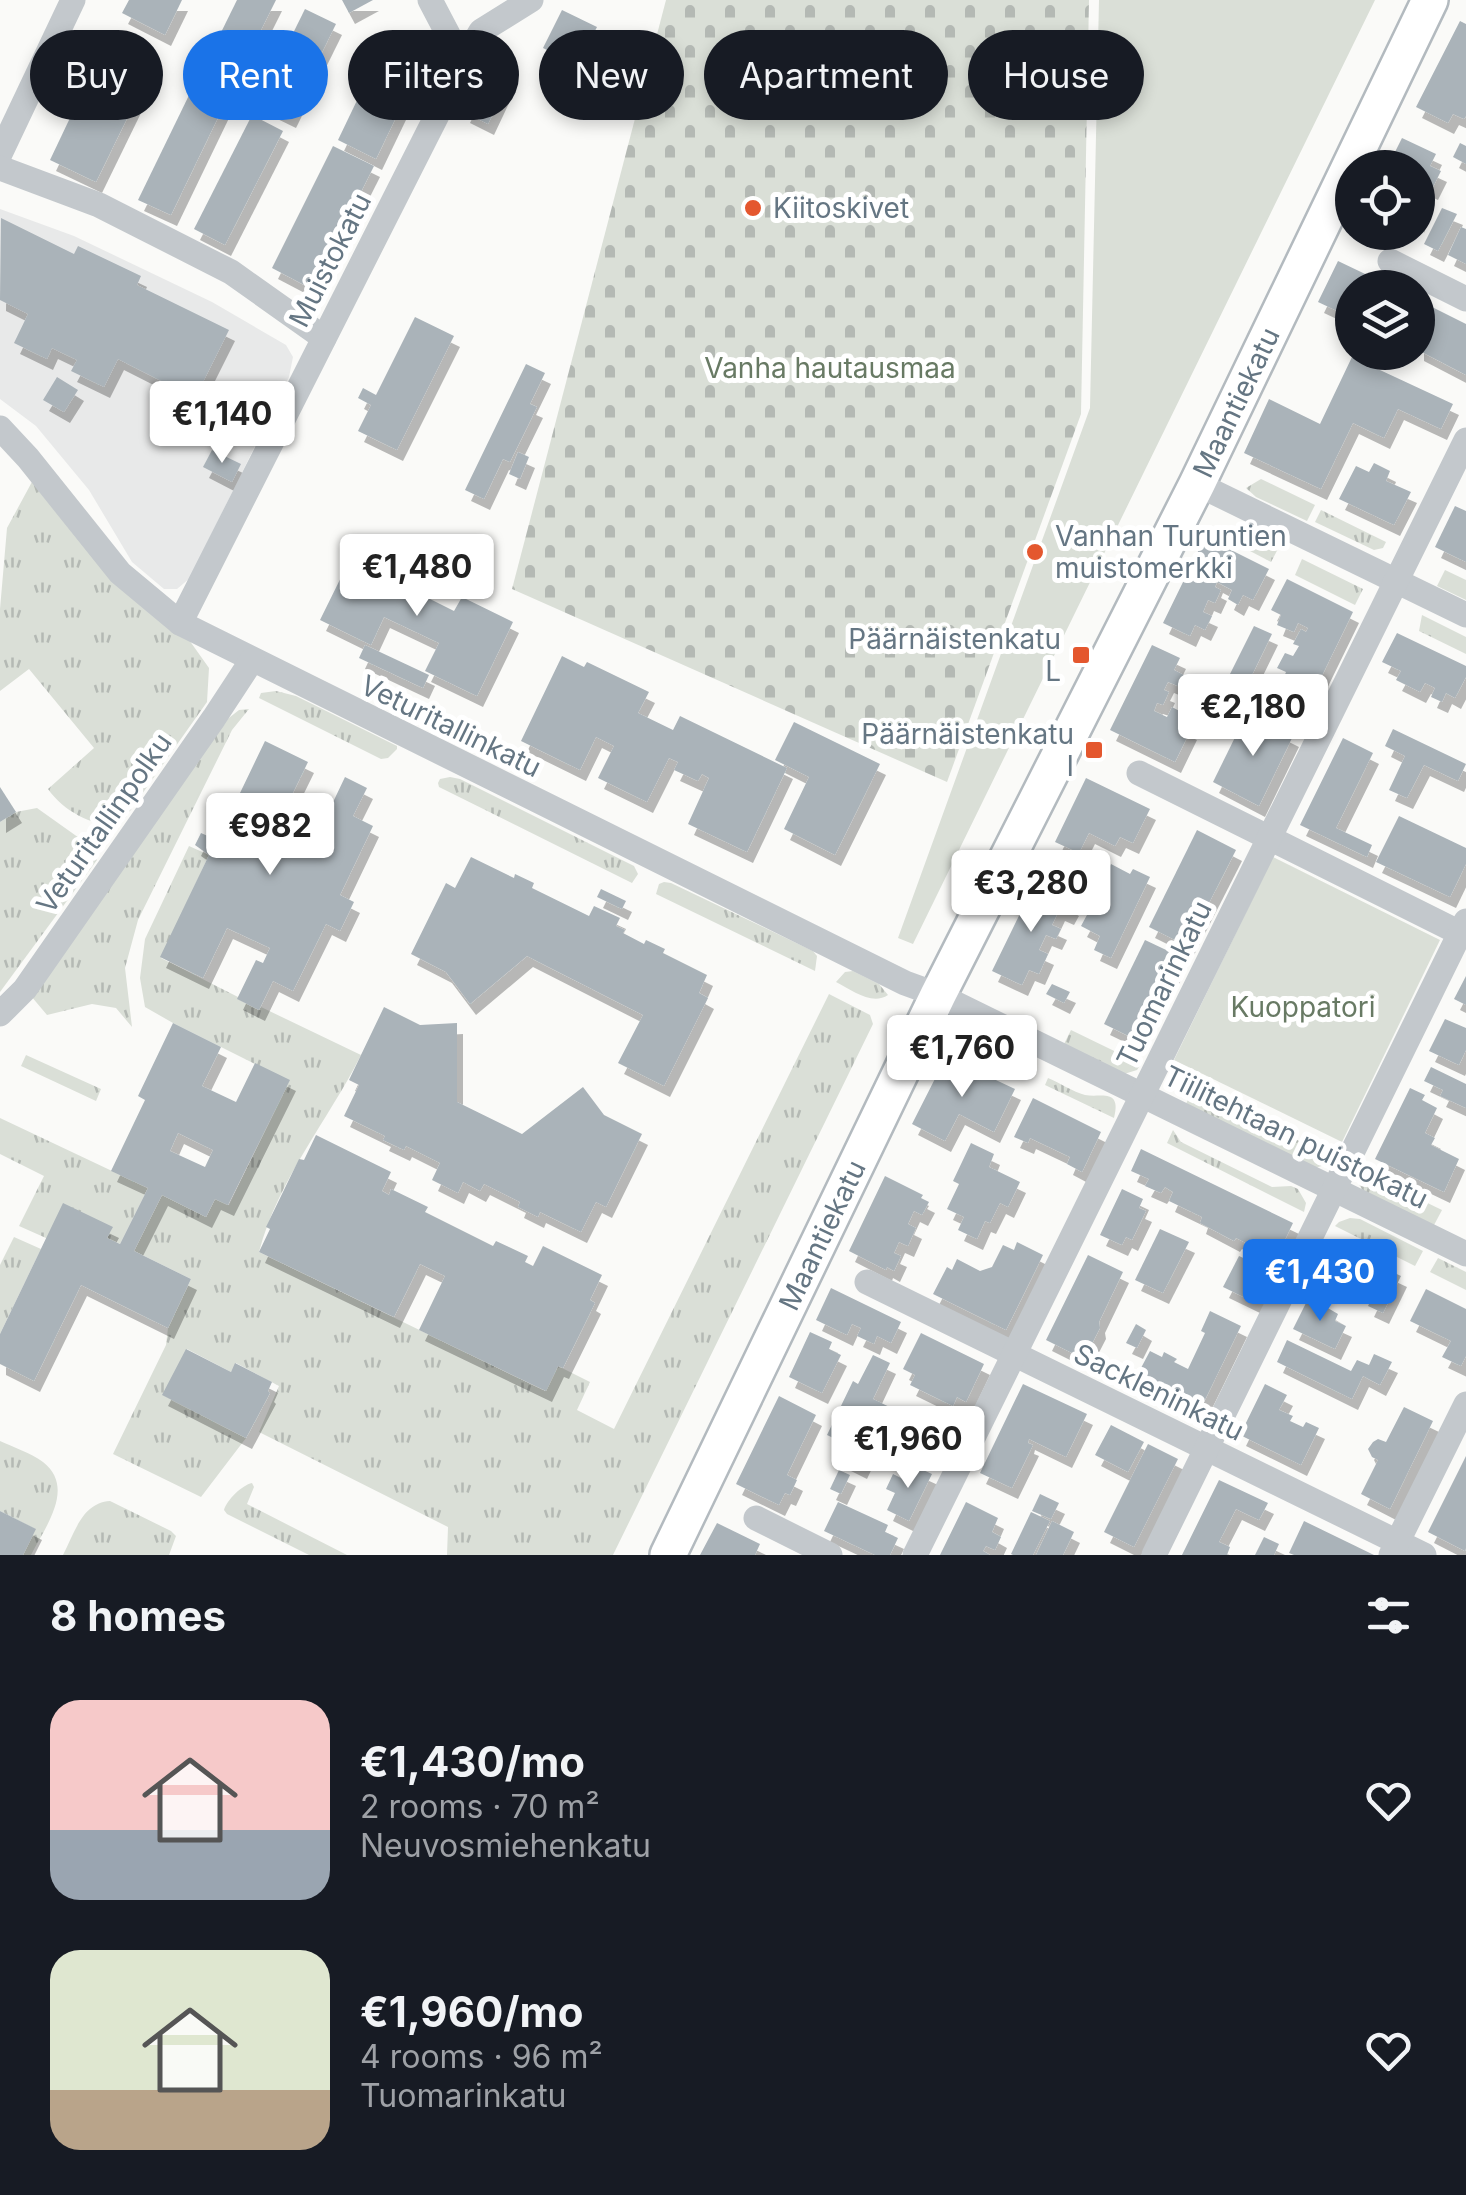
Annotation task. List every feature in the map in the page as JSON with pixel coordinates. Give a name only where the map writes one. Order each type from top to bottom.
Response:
[{"type":"main road","name":"Maantiekatu","points":[[668,1555],[938,995],[1196,484],[1430,0]]},
{"type":"street","points":[[0,154],[72,0]]},
{"type":"street","points":[[430,0],[446,30]]},
{"type":"street","name":"Muistokatu","points":[[482,30],[531,0]]},
{"type":"street","name":"Muistokatu","points":[[180,624],[434,120]]},
{"type":"street","points":[[0,168],[99,205],[230,272],[324,338]]},
{"type":"street","points":[[1390,262],[1466,299]]},
{"type":"street","name":"Veturitallinkatu","points":[[0,428],[120,574],[180,624],[905,983],[938,995]]},
{"type":"street","name":"Tuomarinkatu","points":[[916,1555],[1466,440]]},
{"type":"street","points":[[1196,484],[1466,614]]},
{"type":"street","name":"Veturitallinpolku","points":[[0,1014],[24,989],[252,660]]},
{"type":"street","points":[[1138,773],[1464,930],[1154,1555]]},
{"type":"street","name":"Tiilitehtaan puistokatu","points":[[938,995],[1466,1254]]},
{"type":"street","name":"Sackleninkatu","points":[[867,1282],[1207,1450],[1394,1548],[1424,1555]]},
{"type":"street","points":[[1394,1548],[1466,1404]]},
{"type":"street","points":[[756,1518],[830,1555]]},
{"type":"shaded area","points":[[0,209],[74,236],[212,302],[286,345],[293,357],[289,377],[190,578],[177,589],[164,589],[132,562],[89,490],[36,426],[0,399]]},
{"type":"green space","name":"Vanha hautausmaa","points":[[666,0],[1089,0],[1088,30],[968,30],[968,120],[1087,120],[1081,414],[947,782],[512,589],[635,120],[684,120],[684,30],[658,30]]},
{"type":"green space","points":[[1099,0],[1375,0],[913,944],[898,938],[1090,408],[1096,120],[1144,120],[1144,30],[1098,30]]},
{"type":"green space","points":[[1261,479],[1315,505],[1307,521],[1256,497],[1246,488]]},
{"type":"green space","points":[[33,480],[187,637],[209,668],[207,702],[118,828],[79,816],[48,789],[94,748],[29,669],[0,691],[0,609],[7,528]]},
{"type":"green space","points":[[1321,510],[1386,542],[1383,548],[1374,550],[1315,522]]},
{"type":"green space","points":[[1229,526],[1279,547],[1271,562],[1229,540]]},
{"type":"green space","points":[[1302,559],[1363,589],[1355,605],[1295,575]]},
{"type":"green space","points":[[1445,570],[1466,580],[1466,600],[1437,586]]},
{"type":"green space","points":[[1422,615],[1466,637],[1466,654],[1419,631]]},
{"type":"green space","points":[[276,691],[296,696],[397,749],[381,759],[259,698],[261,693]]},
{"type":"green space","points":[[249,709],[232,730],[138,920],[125,968],[132,1027],[116,1008],[92,1004],[47,1015],[31,996],[225,721],[239,710]]},
{"type":"green space","points":[[450,777],[634,866],[638,874],[632,883],[439,787],[440,779]]},
{"type":"green space","points":[[37,808],[89,845],[97,860],[0,992],[0,822],[16,812]]},
{"type":"green space","points":[[189,846],[209,855],[161,958],[259,1010],[261,1007],[361,1055],[278,1200],[259,1252],[545,1391],[558,1366],[590,1382],[577,1410],[614,1429],[829,994],[870,1015],[873,1024],[613,1555],[447,1555],[448,1527],[259,1432],[279,1386],[236,1363],[231,1372],[187,1349],[163,1395],[246,1438],[201,1497],[113,1454],[166,1345],[168,1328],[191,1279],[134,1251],[162,1195],[206,1217],[215,1199],[229,1205],[289,1081],[145,1007],[140,978],[145,939]]},
{"type":"green space","name":"Kuoppatori","points":[[1273,857],[1440,940],[1342,1142],[1174,1060]]},
{"type":"green space","points":[[664,882],[813,951],[817,956],[815,971],[656,894],[659,884]]},
{"type":"green space","points":[[853,971],[879,984],[888,995],[869,998],[836,982],[845,972]]},
{"type":"green space","points":[[1071,1030],[1141,1064],[1137,1070],[1124,1074],[1063,1046]]},
{"type":"green space","points":[[977,1034],[988,1038],[1009,1058],[1035,1071],[1032,1078],[973,1049]]},
{"type":"green space","points":[[26,1055],[101,1089],[96,1101],[21,1066]]},
{"type":"green space","points":[[1048,1078],[1080,1094],[1112,1098],[1114,1118],[1045,1085]]},
{"type":"green space","points":[[1193,1089],[1332,1157],[1328,1164],[1315,1168],[1185,1106]]},
{"type":"green space","points":[[0,1118],[148,1188],[120,1244],[107,1238],[112,1228],[46,1238],[19,1226],[44,1176],[0,1154]]},
{"type":"green space","points":[[1173,1130],[1181,1142],[1272,1187],[1298,1189],[1306,1203],[1304,1212],[1167,1143]]},
{"type":"green space","points":[[1359,1170],[1442,1210],[1433,1227],[1366,1194],[1359,1183]]},
{"type":"green space","points":[[1350,1218],[1360,1219],[1423,1251],[1415,1266],[1335,1226]]},
{"type":"green space","points":[[14,1237],[41,1249],[0,1334],[0,1265]]},
{"type":"green space","points":[[1438,1258],[1466,1272],[1466,1290],[1430,1272]]},
{"type":"green space","points":[[0,1441],[43,1462],[53,1472],[57,1484],[55,1508],[31,1555],[23,1555],[35,1529],[0,1511]]},
{"type":"green space","points":[[252,1483],[247,1504],[347,1555],[309,1555],[227,1514],[224,1510],[232,1498]]},
{"type":"green space","points":[[110,1501],[171,1531],[176,1536],[169,1555],[63,1555],[86,1513]]},
{"type":"building","points":[[129,0],[182,0],[165,35],[163,30],[122,13]]},
{"type":"building","points":[[237,0],[276,0],[261,30],[222,30]]},
{"type":"building","points":[[342,0],[373,0],[349,13]]},
{"type":"building","points":[[305,9],[336,24],[328,40],[328,30],[295,30]]},
{"type":"building","points":[[562,10],[597,27],[595,30],[552,30]]},
{"type":"building","points":[[1460,21],[1466,24],[1466,116],[1464,119],[1453,114],[1448,123],[1416,107]]},
{"type":"building","points":[[183,108],[183,120],[217,120],[171,215],[138,200]]},
{"type":"building","points":[[348,119],[395,120],[376,159],[338,140]]},
{"type":"building","points":[[69,120],[126,120],[96,182],[50,160]]},
{"type":"building","points":[[249,120],[262,120],[283,131],[225,245],[194,229]]},
{"type":"building","points":[[1402,138],[1428,150],[1396,150]]},
{"type":"building","points":[[1460,143],[1466,146],[1466,164],[1453,157]]},
{"type":"building","points":[[333,146],[374,166],[312,289],[272,268]]},
{"type":"building","points":[[1442,208],[1457,214],[1438,251],[1435,250],[1435,222]]},
{"type":"building","points":[[1,218],[74,254],[78,246],[141,276],[137,285],[229,330],[195,398],[118,359],[104,387],[71,371],[77,360],[52,348],[47,359],[14,343],[28,314],[0,300]]},
{"type":"building","points":[[1461,227],[1466,229],[1466,264],[1448,255]]},
{"type":"building","points":[[1338,261],[1357,270],[1335,270],[1335,310],[1318,302]]},
{"type":"building","points":[[1435,308],[1466,324],[1466,375],[1435,359]]},
{"type":"building","points":[[415,317],[454,336],[397,450],[358,431],[371,405],[358,398],[363,388],[376,395]]},
{"type":"building","points":[[526,364],[545,373],[530,404],[537,407],[510,462],[503,459],[484,499],[465,490]]},
{"type":"building","points":[[1346,370],[1380,370],[1453,404],[1441,429],[1398,409],[1384,438],[1353,423],[1321,489],[1244,453],[1269,399],[1320,424]]},
{"type":"building","points":[[57,377],[78,390],[64,412],[43,400]]},
{"type":"building","points":[[212,450],[241,464],[232,482],[203,467]]},
{"type":"building","points":[[518,452],[529,457],[520,479],[509,474]]},
{"type":"building","points":[[1374,463],[1390,471],[1386,481],[1411,492],[1394,525],[1339,499],[1356,466],[1369,472]]},
{"type":"building","points":[[1455,506],[1466,511],[1466,562],[1435,547]]},
{"type":"building","points":[[1205,537],[1269,569],[1253,600],[1243,595],[1238,605],[1228,599],[1232,590],[1217,582],[1215,587],[1221,590],[1215,603],[1208,600],[1203,612],[1212,616],[1205,630],[1195,625],[1190,636],[1163,623]]},
{"type":"building","points":[[358,543],[408,568],[400,584],[454,611],[462,597],[513,622],[477,696],[425,671],[439,643],[384,617],[371,645],[320,620]]},
{"type":"building","points":[[1287,579],[1353,612],[1312,696],[1282,682],[1286,672],[1277,668],[1285,653],[1293,656],[1299,646],[1293,644],[1301,629],[1306,632],[1308,628],[1298,623],[1294,632],[1277,625],[1281,615],[1271,610]]},
{"type":"building","points":[[1254,626],[1272,634],[1231,718],[1200,700],[1205,688],[1220,694]]},
{"type":"building","points":[[1397,633],[1466,666],[1466,677],[1455,698],[1446,693],[1442,702],[1431,697],[1435,688],[1425,683],[1420,692],[1396,680],[1401,671],[1382,662]]},
{"type":"building","points":[[365,645],[429,675],[423,688],[359,658]]},
{"type":"building","points":[[1152,645],[1180,658],[1174,670],[1184,675],[1178,686],[1168,682],[1164,690],[1169,692],[1163,705],[1157,703],[1154,711],[1167,717],[1172,707],[1185,714],[1180,724],[1191,729],[1175,762],[1110,730]]},
{"type":"building","points":[[562,656],[584,667],[587,662],[649,692],[638,713],[673,730],[680,716],[787,768],[747,852],[688,824],[709,778],[702,774],[698,781],[674,770],[678,762],[669,758],[647,802],[598,778],[614,746],[596,737],[580,770],[521,741]]},
{"type":"building","points":[[1247,713],[1293,736],[1259,806],[1213,782]]},
{"type":"building","points":[[794,722],[880,764],[835,855],[784,829],[809,777],[775,760]]},
{"type":"building","points":[[1393,729],[1466,764],[1458,781],[1424,765],[1407,798],[1389,790],[1405,756],[1385,746]]},
{"type":"building","points":[[1343,738],[1373,753],[1336,828],[1372,845],[1367,857],[1300,825]]},
{"type":"building","points":[[265,741],[308,762],[282,815],[325,836],[331,822],[325,819],[345,777],[367,788],[353,816],[373,826],[340,895],[354,902],[340,931],[326,924],[293,991],[273,981],[259,1010],[237,999],[256,960],[263,963],[270,948],[227,928],[203,978],[160,957],[209,855],[195,845],[201,833],[210,837],[221,814],[228,818]]},
{"type":"building","points":[[1086,778],[1150,809],[1133,843],[1120,837],[1115,846],[1089,833],[1079,853],[1055,842]]},
{"type":"building","points":[[0,787],[16,812],[0,822]]},
{"type":"building","points":[[1399,816],[1466,848],[1466,864],[1450,897],[1376,862]]},
{"type":"building","points":[[1197,830],[1236,850],[1187,946],[1149,927]]},
{"type":"building","points":[[471,857],[514,878],[515,874],[534,883],[532,888],[589,916],[594,906],[620,918],[616,926],[625,930],[623,933],[665,949],[663,953],[707,975],[699,993],[708,998],[664,1086],[618,1063],[643,1015],[527,956],[470,1004],[446,972],[411,954],[446,883],[455,888]]},
{"type":"building","points":[[1111,864],[1130,874],[1133,869],[1150,877],[1111,958],[1094,950],[1100,936],[1081,926]]},
{"type":"building","points":[[1035,883],[1073,905],[1068,914],[1059,910],[1052,925],[1061,929],[1056,939],[1046,935],[1039,950],[1048,954],[1039,974],[1029,970],[1022,985],[992,971]]},
{"type":"building","points":[[601,889],[626,901],[622,909],[597,897]]},
{"type":"building","points":[[1145,940],[1181,957],[1139,1041],[1104,1024]]},
{"type":"building","points":[[1466,976],[1466,1005],[1454,999]]},
{"type":"building","points":[[1052,984],[1070,992],[1064,1003],[1046,994]]},
{"type":"building","points":[[384,1007],[420,1025],[457,1023],[457,1102],[522,1134],[583,1087],[604,1115],[642,1134],[606,1207],[596,1202],[581,1232],[540,1212],[538,1217],[518,1207],[520,1202],[484,1184],[480,1191],[463,1182],[458,1193],[432,1180],[440,1163],[406,1146],[404,1150],[383,1140],[385,1136],[344,1116],[359,1085],[349,1080]]},
{"type":"building","points":[[1445,1019],[1466,1028],[1466,1050],[1459,1065],[1429,1051]]},
{"type":"building","points":[[173,1023],[221,1047],[202,1086],[236,1102],[255,1063],[290,1080],[228,1205],[215,1199],[206,1217],[162,1195],[134,1251],[191,1279],[168,1328],[81,1285],[34,1381],[0,1364],[0,1334],[63,1203],[113,1227],[107,1238],[120,1244],[148,1188],[111,1171],[145,1100],[138,1096]],"holes":[[[178,1133],[213,1150],[205,1167],[170,1151]]]},
{"type":"building","points":[[949,1058],[1015,1089],[994,1132],[959,1114],[945,1141],[912,1124]]},
{"type":"building","points":[[1431,1067],[1466,1084],[1466,1108],[1440,1096],[1443,1090],[1424,1081]]},
{"type":"building","points":[[1410,1088],[1425,1095],[1422,1100],[1437,1108],[1425,1133],[1435,1138],[1431,1145],[1459,1159],[1444,1192],[1375,1159]]},
{"type":"building","points":[[1033,1098],[1101,1132],[1082,1172],[1067,1164],[1070,1157],[1030,1138],[1028,1143],[1014,1137]]},
{"type":"building","points":[[316,1135],[391,1172],[382,1191],[389,1195],[391,1189],[428,1207],[425,1212],[493,1246],[496,1241],[528,1256],[525,1262],[533,1266],[543,1246],[602,1275],[590,1300],[595,1303],[563,1368],[558,1366],[546,1391],[419,1330],[445,1276],[420,1264],[394,1317],[259,1252],[270,1229],[266,1227],[299,1159],[304,1160]]},
{"type":"building","points":[[971,1143],[994,1154],[989,1167],[1020,1182],[1008,1207],[1000,1203],[977,1239],[958,1230],[964,1217],[947,1209],[959,1184],[953,1181]]},
{"type":"building","points":[[1141,1149],[1293,1223],[1276,1258],[1200,1223],[1202,1217],[1169,1201],[1173,1192],[1165,1187],[1161,1193],[1145,1186],[1149,1179],[1131,1171]]},
{"type":"building","points":[[885,1176],[929,1202],[922,1215],[914,1211],[908,1224],[916,1228],[908,1246],[899,1242],[894,1253],[901,1256],[894,1271],[849,1251]]},
{"type":"building","points":[[1122,1189],[1143,1199],[1139,1208],[1146,1211],[1132,1240],[1126,1237],[1122,1245],[1100,1235]]},
{"type":"building","points":[[1160,1229],[1189,1242],[1163,1293],[1135,1280]]},
{"type":"building","points":[[1017,1242],[1043,1255],[1006,1330],[933,1294],[947,1267],[952,1270],[957,1259],[980,1271],[992,1267],[1003,1245],[1014,1250]]},
{"type":"building","points":[[1336,1244],[1359,1256],[1347,1280],[1339,1276],[1333,1290],[1317,1282]]},
{"type":"building","points":[[1088,1255],[1123,1272],[1084,1359],[1046,1340]]},
{"type":"building","points":[[1239,1256],[1270,1270],[1254,1302],[1223,1287]]},
{"type":"building","points":[[1386,1269],[1401,1276],[1383,1313],[1368,1306]]},
{"type":"building","points":[[831,1288],[901,1322],[891,1343],[877,1336],[874,1344],[857,1336],[861,1328],[852,1324],[847,1335],[816,1320]]},
{"type":"building","points":[[1426,1289],[1466,1309],[1466,1356],[1461,1366],[1442,1357],[1451,1341],[1410,1321]]},
{"type":"building","points":[[1309,1297],[1338,1314],[1335,1321],[1346,1326],[1335,1349],[1293,1329]]},
{"type":"building","points":[[1210,1311],[1241,1326],[1197,1416],[1133,1383],[1150,1351],[1162,1357],[1164,1352],[1188,1369],[1205,1333],[1201,1331]]},
{"type":"building","points":[[1136,1324],[1146,1330],[1137,1348],[1126,1343]]},
{"type":"building","points":[[810,1332],[832,1342],[829,1349],[841,1355],[822,1393],[789,1377]]},
{"type":"building","points":[[921,1333],[984,1364],[966,1402],[957,1397],[953,1406],[910,1385],[915,1375],[903,1369]]},
{"type":"building","points":[[1287,1340],[1351,1371],[1357,1360],[1369,1365],[1374,1354],[1392,1362],[1380,1385],[1363,1376],[1352,1399],[1277,1362]]},
{"type":"building","points":[[186,1349],[231,1372],[235,1363],[272,1382],[246,1438],[162,1395]]},
{"type":"building","points":[[873,1355],[890,1363],[873,1399],[902,1413],[884,1453],[871,1447],[861,1468],[843,1459],[850,1446],[827,1435],[853,1381],[858,1384]]},
{"type":"building","points":[[1023,1384],[1087,1414],[1066,1457],[1029,1439],[1028,1443],[1033,1445],[1012,1488],[980,1473]]},
{"type":"building","points":[[1265,1384],[1287,1395],[1279,1410],[1293,1416],[1290,1421],[1319,1428],[1301,1465],[1240,1435]]},
{"type":"building","points":[[779,1396],[816,1415],[787,1475],[797,1480],[790,1495],[785,1493],[779,1505],[736,1484]]},
{"type":"building","points":[[1404,1407],[1433,1421],[1390,1509],[1361,1494],[1378,1460],[1368,1449],[1378,1439],[1386,1442]]},
{"type":"building","points":[[1111,1425],[1144,1442],[1128,1472],[1095,1455]]},
{"type":"building","points":[[1148,1444],[1178,1459],[1134,1547],[1104,1532]]},
{"type":"building","points":[[1466,1456],[1466,1548],[1465,1551],[1428,1532]]},
{"type":"building","points":[[910,1464],[932,1474],[909,1521],[887,1510],[895,1493],[886,1489],[893,1474],[903,1479]]},
{"type":"building","points":[[839,1470],[850,1475],[841,1494],[830,1489]]},
{"type":"building","points":[[1219,1480],[1268,1503],[1259,1520],[1236,1509],[1219,1542],[1230,1547],[1227,1555],[1182,1555]]},
{"type":"building","points":[[1040,1494],[1059,1503],[1051,1519],[1032,1511]]},
{"type":"building","points":[[838,1502],[888,1525],[885,1532],[898,1538],[890,1555],[875,1555],[824,1531]]},
{"type":"building","points":[[966,1502],[998,1518],[992,1532],[1001,1537],[995,1550],[986,1546],[983,1551],[990,1555],[940,1555]]},
{"type":"building","points":[[0,1511],[36,1529],[23,1555],[0,1555]]},
{"type":"building","points":[[1031,1512],[1050,1521],[1033,1555],[1013,1555],[1011,1554]]},
{"type":"building","points":[[1052,1521],[1074,1532],[1063,1555],[1036,1555]]},
{"type":"building","points":[[1304,1521],[1374,1555],[1289,1553]]},
{"type":"building","points":[[717,1523],[760,1544],[755,1555],[700,1555]]},
{"type":"building","points":[[1264,1537],[1279,1544],[1274,1555],[1255,1555]]},
{"type":"place","name":"Kiitoskivet","points":[[753,208]]},
{"type":"place","name":"Vanhan Turuntien muistomerkki","points":[[1035,552]]},
{"type":"place","name":"Päärnäistenkatu L","points":[[1081,655]]},
{"type":"place","name":"Päärnäistenkatu I","points":[[1094,750]]}]
